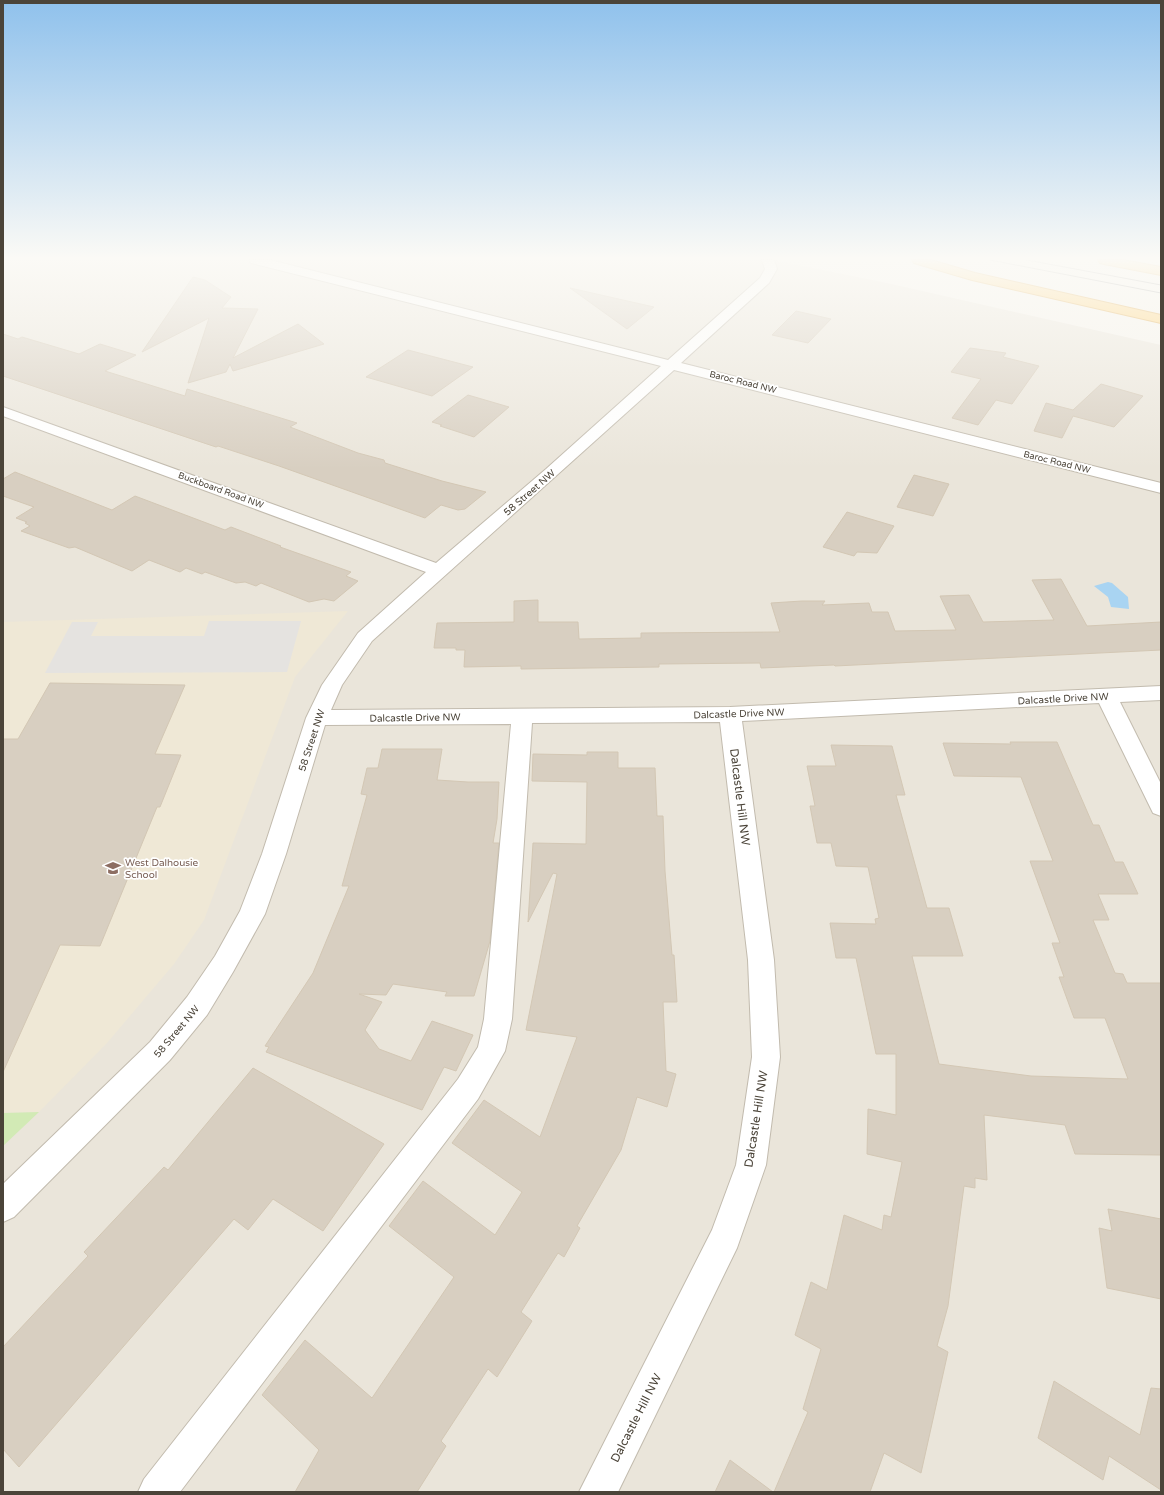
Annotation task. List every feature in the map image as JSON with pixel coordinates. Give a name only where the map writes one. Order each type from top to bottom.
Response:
[{"type":"street","name":"Baroc Road NW","points":[[530,330],[1161,488]]},
{"type":"street","name":"58 Street NW","points":[[3,1206],[160,1051],[197,1006],[224,964],[252,914],[271,861],[317,718],[332,685],[350,656],[365,637],[711,330]]},
{"type":"street","name":"Buckboard Road NW","points":[[3,411],[439,570]]},
{"type":"street","name":"Dalcastle Drive NW","points":[[317,718],[730,714],[1161,693]]},
{"type":"street","points":[[1106,696],[1161,807]]},
{"type":"street","name":"Dalcastle Hill NW","points":[[598,1492],[726,1237],[751,1165],[766,1057],[761,960],[730,714]]},
{"type":"street","points":[[157,1492],[468,1089],[491,1051],[498,1019],[522,716]]},
{"type":"shaded area","points":[[3,330],[1094,330],[1161,345],[1161,1492],[3,1492]]},
{"type":"shaded area","name":"West Dalhousie School","points":[[348,611],[295,677],[204,920],[174,964],[107,1043],[39,1112],[3,1113],[3,622]]},
{"type":"shaded area","points":[[209,621],[301,621],[287,672],[45,673],[72,622],[98,622],[91,636],[204,636]]},
{"type":"green space","points":[[39,1112],[3,1146],[3,1113]]},
{"type":"water","points":[[1108,582],[1112,583],[1128,597],[1129,609],[1111,607],[1108,597],[1094,586]]},
{"type":"building","points":[[157,330],[186,330],[142,352]]},
{"type":"building","points":[[205,330],[247,330],[233,358],[287,330],[305,330],[324,344],[233,371],[230,364],[226,372],[188,383]]},
{"type":"building","points":[[777,330],[821,330],[808,343],[772,335]]},
{"type":"building","points":[[3,334],[18,339],[22,337],[79,354],[100,344],[136,355],[105,371],[185,396],[187,389],[297,423],[290,427],[358,453],[384,460],[385,463],[442,481],[486,492],[465,509],[458,510],[441,505],[425,518],[279,466],[218,446],[216,447],[3,376]]},
{"type":"building","points":[[970,348],[1006,353],[1003,357],[1039,366],[1012,404],[996,400],[978,425],[952,418],[981,379],[951,372]]},
{"type":"building","points":[[408,350],[473,367],[432,396],[366,377]]},
{"type":"building","points":[[1101,384],[1143,396],[1114,427],[1073,416],[1062,438],[1034,431],[1046,403],[1073,410]]},
{"type":"building","points":[[468,395],[509,407],[474,437],[432,422]]},
{"type":"building","points":[[15,472],[112,510],[135,496],[225,530],[231,527],[281,546],[280,547],[351,572],[346,576],[358,581],[334,601],[324,599],[309,602],[261,583],[256,586],[245,582],[236,583],[205,572],[202,574],[186,568],[180,572],[149,560],[132,571],[75,547],[69,548],[21,531],[30,526],[25,523],[27,522],[16,518],[34,507],[3,496],[3,479]]},
{"type":"building","points":[[914,475],[949,484],[933,516],[897,507]]},
{"type":"building","points":[[847,512],[894,526],[877,553],[857,552],[854,556],[823,547]]},
{"type":"building","points":[[1061,579],[1087,626],[1161,622],[1161,650],[835,666],[761,668],[760,663],[659,664],[659,667],[521,669],[521,666],[464,667],[465,650],[456,650],[456,648],[434,648],[437,623],[514,622],[514,601],[538,600],[538,622],[578,622],[579,639],[641,638],[641,633],[780,632],[771,603],[802,601],[825,601],[822,605],[869,603],[872,612],[888,612],[895,631],[956,630],[940,596],[969,595],[983,622],[1054,620],[1032,580]]},
{"type":"building","points":[[50,683],[185,685],[155,754],[181,755],[160,807],[157,807],[100,946],[60,945],[3,1072],[3,739],[18,739]]},
{"type":"building","points":[[1010,742],[1057,742],[1093,825],[1099,825],[1115,862],[1123,862],[1138,894],[1098,894],[1109,920],[1093,920],[1115,973],[1123,974],[1127,983],[1161,983],[1161,1155],[1075,1154],[1065,1125],[984,1115],[987,1180],[975,1178],[975,1188],[964,1186],[948,1306],[937,1346],[948,1352],[921,1473],[884,1453],[870,1492],[774,1492],[808,1412],[803,1409],[821,1349],[795,1335],[811,1282],[827,1290],[844,1215],[882,1230],[884,1215],[891,1217],[902,1162],[867,1154],[868,1109],[896,1115],[896,1054],[876,1054],[856,958],[836,958],[830,923],[876,924],[875,919],[879,918],[868,867],[836,866],[831,843],[817,843],[810,806],[815,806],[807,766],[836,766],[831,745],[892,746],[905,795],[896,795],[927,908],[949,908],[963,956],[912,956],[939,1064],[1031,1076],[1128,1079],[1105,1018],[1074,1018],[1059,977],[1064,977],[1052,943],[1060,943],[1030,861],[1053,861],[1021,777],[954,776],[943,743],[1011,744]]},
{"type":"building","points":[[382,749],[442,749],[437,780],[499,782],[497,819],[493,843],[499,843],[490,941],[474,996],[445,996],[447,992],[393,984],[386,995],[359,994],[382,1002],[365,1030],[379,1049],[411,1061],[432,1021],[473,1035],[456,1071],[444,1067],[422,1110],[266,1052],[269,1047],[265,1046],[313,973],[349,886],[342,886],[367,795],[361,794],[367,768],[378,768]]},
{"type":"building","points":[[587,752],[618,752],[618,768],[655,768],[657,816],[663,816],[665,871],[672,955],[674,955],[677,1002],[663,1002],[666,1071],[676,1074],[667,1107],[637,1097],[621,1150],[577,1226],[580,1228],[564,1257],[558,1253],[521,1312],[532,1321],[497,1377],[488,1369],[441,1441],[446,1446],[417,1492],[295,1492],[319,1450],[262,1395],[305,1340],[372,1398],[454,1277],[389,1226],[423,1181],[495,1235],[522,1192],[452,1143],[484,1100],[540,1137],[577,1037],[526,1030],[557,874],[553,873],[528,922],[533,843],[586,844],[587,782],[532,781],[533,754],[587,755]]},
{"type":"building","points":[[253,1068],[384,1144],[323,1231],[273,1199],[248,1230],[234,1219],[19,1467],[3,1449],[3,1347],[88,1256],[84,1252],[164,1167],[168,1170]]},
{"type":"building","points":[[1108,1209],[1161,1219],[1161,1299],[1107,1288],[1099,1228],[1112,1231]]},
{"type":"building","points":[[1054,1381],[1140,1435],[1151,1388],[1161,1389],[1161,1490],[1109,1456],[1103,1480],[1038,1438]]},
{"type":"building","points":[[730,1460],[773,1492],[715,1492]]},
{"type":"place","name":"West Dalhousie School","points":[[113,868]]}]
